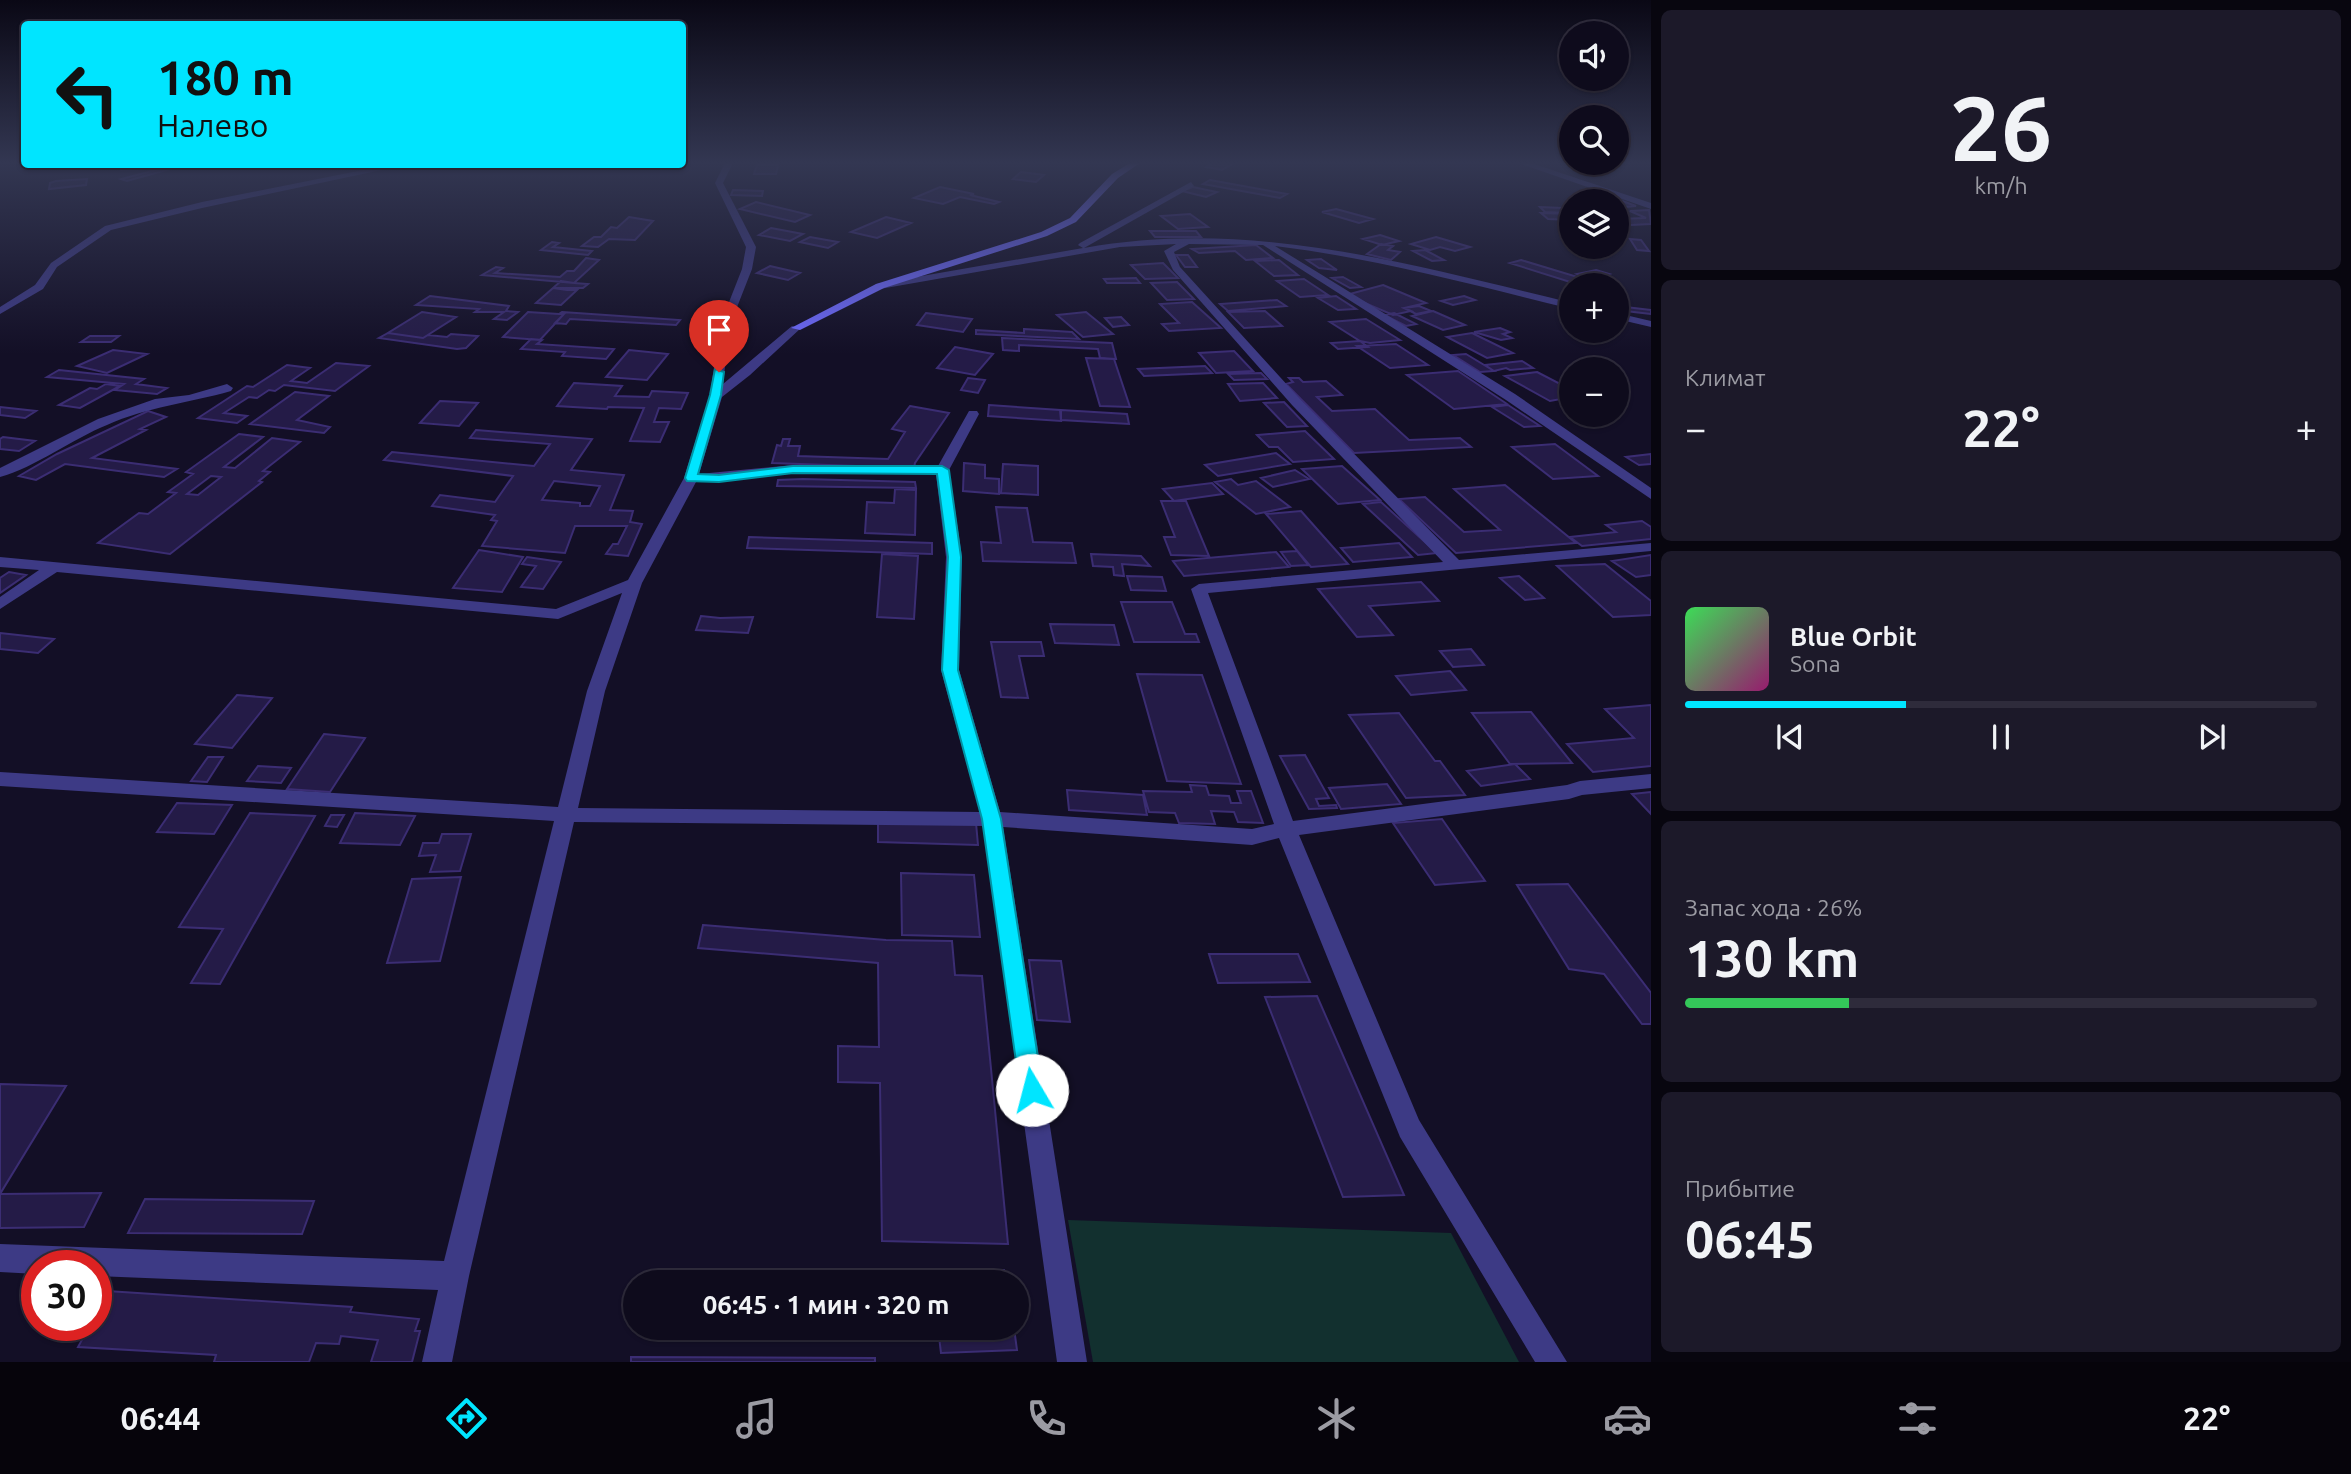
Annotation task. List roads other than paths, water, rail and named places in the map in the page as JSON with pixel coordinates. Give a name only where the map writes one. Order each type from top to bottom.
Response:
[{"type":"street","points":[[0,311],[39,287],[54,265],[113,227]]},
{"type":"street","points":[[437,1362],[455,1276],[596,691],[634,583],[691,478],[716,395],[724,325],[747,270],[751,247],[741,227]]},
{"type":"street","points":[[716,395],[746,373],[796,328],[880,286],[1044,234],[1059,227]]},
{"type":"street","points":[[1074,250],[1116,227]]},
{"type":"street","points":[[1186,242],[1169,251],[1176,268],[1296,402],[1456,566]]},
{"type":"street","points":[[880,286],[1120,244],[1263,242],[1315,248],[1416,268],[1559,303]]},
{"type":"street","points":[[1263,242],[1343,296],[1593,450],[1651,495]]},
{"type":"street","points":[[1629,319],[1651,324]]},
{"type":"street","points":[[0,473],[113,418],[159,402],[190,399],[227,388]]},
{"type":"street","points":[[973,414],[942,470],[954,557],[950,670],[992,819],[1073,1362]]},
{"type":"street","points":[[691,478],[719,478],[793,469],[942,470]]},
{"type":"street","points":[[1552,1362],[1409,1128],[1286,829],[1199,589],[1651,547]]},
{"type":"street","points":[[0,562],[558,614],[634,583]]},
{"type":"street","points":[[0,604],[54,566]]},
{"type":"street","points":[[0,779],[566,816],[992,819],[1252,836],[1286,829],[1556,794],[1580,788],[1651,781]]},
{"type":"street","points":[[0,1258],[455,1276]]}]
